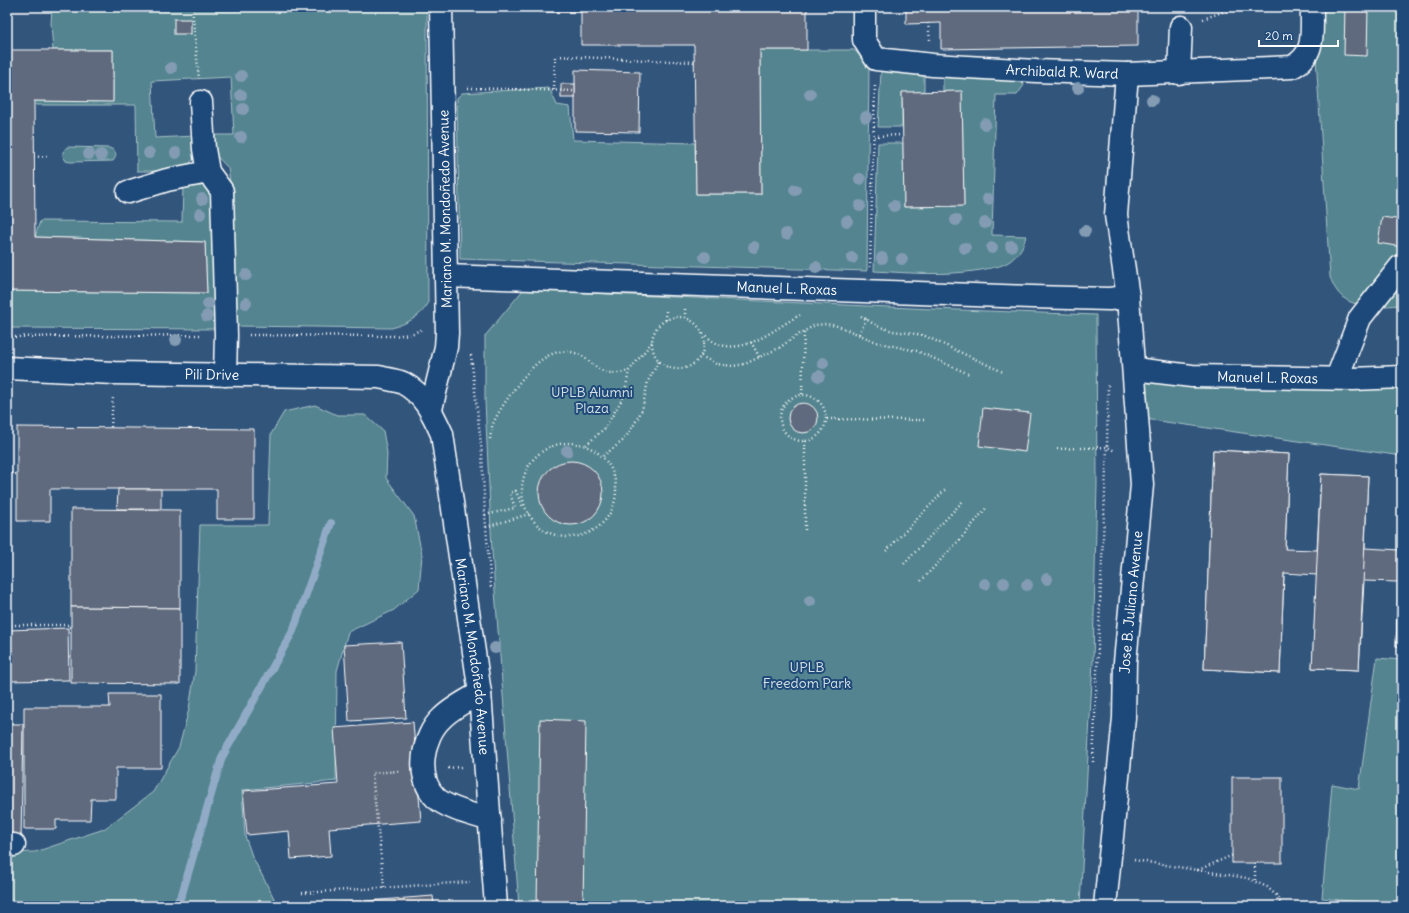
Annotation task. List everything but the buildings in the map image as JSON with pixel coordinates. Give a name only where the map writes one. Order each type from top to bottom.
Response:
[{"type":"street","name":"Mariano M. Mondoñedo Avenue","points":[[431,410],[446,347],[447,333],[441,7]]},
{"type":"street","points":[[864,7],[864,40],[876,59]]},
{"type":"street","points":[[1127,74],[1292,67],[1300,62],[1307,54],[1311,43],[1312,7]]},
{"type":"street","points":[[1179,72],[1181,26]]},
{"type":"street","name":"Archibald R. Ward","points":[[876,59],[933,65],[1036,71],[1127,74],[1116,215],[1128,297]]},
{"type":"street","points":[[201,102],[204,149],[208,172],[222,191],[226,335],[225,375]]},
{"type":"street","points":[[128,192],[167,180],[208,172]]},
{"type":"street","points":[[1337,378],[1360,318],[1400,267]]},
{"type":"street","name":"Manuel L. Roxas","points":[[446,276],[1109,299],[1128,297]]},
{"type":"street","name":"Jose B. Juliano Avenue","points":[[1106,906],[1124,718],[1125,662],[1142,485],[1128,297]]},
{"type":"street","name":"Pili Drive","points":[[7,368],[114,373],[379,377],[402,382],[415,391]]},
{"type":"street","name":"Manuel L. Roxas","points":[[1134,369],[1192,376],[1337,378],[1402,377]]},
{"type":"street","name":"Mariano M. Mondoñedo Avenue","points":[[415,391],[431,410],[442,434],[480,693],[496,906]]},
{"type":"street","points":[[480,693],[442,717],[434,726],[424,754],[424,770],[431,793],[437,799],[447,805],[490,820]]},
{"type":"path","points":[[192,7],[201,102]]},
{"type":"path","points":[[1181,26],[1236,7]]},
{"type":"path","points":[[554,90],[555,56],[694,62]]},
{"type":"path","points":[[859,334],[866,319],[870,291],[876,59]]},
{"type":"path","points":[[464,88],[575,91]]},
{"type":"path","points":[[874,136],[902,135]]},
{"type":"path","points":[[34,157],[48,156]]},
{"type":"path","points":[[586,445],[605,428],[624,396],[629,372],[652,342],[656,330],[665,321],[677,317],[687,319],[717,344],[743,346],[806,312]]},
{"type":"path","points":[[858,315],[877,326],[893,331],[923,335],[1002,372]]},
{"type":"path","points":[[701,356],[716,364],[732,366],[745,364],[779,348],[815,325],[826,324],[838,326],[879,343],[917,351],[969,374]]},
{"type":"path","points":[[802,394],[804,331]]},
{"type":"path","points":[[652,342],[653,352],[659,361],[669,367],[681,369],[692,365],[701,356],[704,345],[703,333]]},
{"type":"path","points":[[751,342],[760,358]]},
{"type":"path","points":[[470,348],[482,454]]},
{"type":"path","points":[[490,439],[493,424],[504,405],[529,371],[546,357],[565,351],[575,353],[586,359],[596,368],[607,373],[619,374],[629,372]]},
{"type":"path","points":[[603,456],[624,440],[635,423],[642,410],[648,381],[659,361]]},
{"type":"path","points":[[111,427],[114,373]]},
{"type":"path","points":[[802,394],[810,395],[816,398],[822,404],[826,411],[827,419],[825,426],[818,436],[812,440],[804,441],[796,440],[788,435],[782,428],[780,419],[781,410],[786,402],[793,397],[802,394]]},
{"type":"path","points":[[827,419],[924,420]]},
{"type":"path","points":[[804,441],[805,530]]},
{"type":"path","points":[[571,442],[586,445],[603,456],[612,469],[617,484],[616,500],[610,515],[599,527],[585,535],[569,537],[553,534],[540,527],[529,514],[525,506],[522,491],[524,476],[531,462],[542,451],[556,444],[571,442]]},
{"type":"path","points":[[1057,449],[1107,447],[1140,462]]},
{"type":"path","points":[[7,473],[17,474]]},
{"type":"path","points":[[886,552],[945,490]]},
{"type":"path","points":[[485,516],[515,508],[510,493],[516,491],[522,506],[525,506]]},
{"type":"path","points":[[904,564],[963,501]]},
{"type":"path","points":[[921,581],[964,535],[987,507]]},
{"type":"path","points":[[486,527],[529,514]]},
{"type":"path","points":[[7,625],[68,625],[68,627],[71,627]]},
{"type":"path","points":[[372,773],[384,888]]},
{"type":"path","points":[[1197,870],[1233,855]]},
{"type":"path","points":[[1111,856],[1247,878],[1267,887],[1276,895],[1282,906]]},
{"type":"path","points":[[1255,863],[1255,882]]},
{"type":"path","points":[[302,893],[472,881],[473,888]]},
{"type":"shaded area","points":[[7,7],[1402,7],[1402,906],[7,906]]},
{"type":"green space","points":[[52,7],[427,7],[428,304],[421,313],[403,324],[392,328],[237,326],[230,182],[228,168],[211,150],[211,135],[234,135],[231,77],[152,81],[155,138],[195,136],[195,156],[190,163],[176,169],[137,171],[136,105],[36,105],[34,101],[113,101],[113,50],[53,50],[51,24]]},
{"type":"green space","points":[[1315,7],[1402,7],[1402,305],[1367,306],[1350,302],[1337,291],[1330,277],[1316,57]]},
{"type":"green space","points":[[760,50],[854,50],[869,64],[867,271],[460,259],[457,98],[462,93],[549,88],[557,105],[570,107],[573,140],[695,143],[696,194],[761,194]]},
{"type":"green space","points":[[881,71],[924,72],[924,92],[902,93],[902,127],[878,127]]},
{"type":"green space","points":[[943,72],[1021,78],[1024,85],[1017,95],[996,95],[992,235],[1026,236],[1025,240],[1018,253],[1013,258],[1003,265],[992,268],[967,272],[941,273],[874,271],[878,143],[903,143],[904,207],[964,206],[962,92],[943,92]]},
{"type":"green space","points":[[67,147],[109,148],[115,151],[116,155],[113,161],[70,162],[66,161],[63,156],[63,152]]},
{"type":"green space","points":[[183,186],[216,186],[221,329],[7,328],[7,291],[207,293],[205,242],[35,237],[40,221],[182,222]]},
{"type":"green space","name":"UPLB Freedom Park","points":[[523,290],[1096,315],[1097,483],[1093,661],[1080,906],[519,906],[492,551],[485,401],[485,336]]},
{"type":"green space","points":[[1139,381],[1402,386],[1402,456],[1138,418]]},
{"type":"green space","points":[[315,405],[337,415],[365,415],[383,431],[387,453],[386,478],[414,516],[422,555],[419,589],[394,610],[348,632],[337,671],[336,781],[242,790],[245,836],[252,856],[278,906],[7,906],[7,853],[35,852],[104,829],[153,792],[179,747],[189,709],[195,671],[200,525],[268,525],[271,434],[284,412]]},
{"type":"green space","points":[[1377,658],[1402,660],[1402,906],[1359,906],[1359,902],[1322,898],[1332,784],[1359,789]]},
{"type":"waterway","points":[[175,906],[182,894],[222,757],[293,631],[331,523]]},
{"type":"park label","name":"UPLB Alumni Plaza","points":[[592,400]]}]
